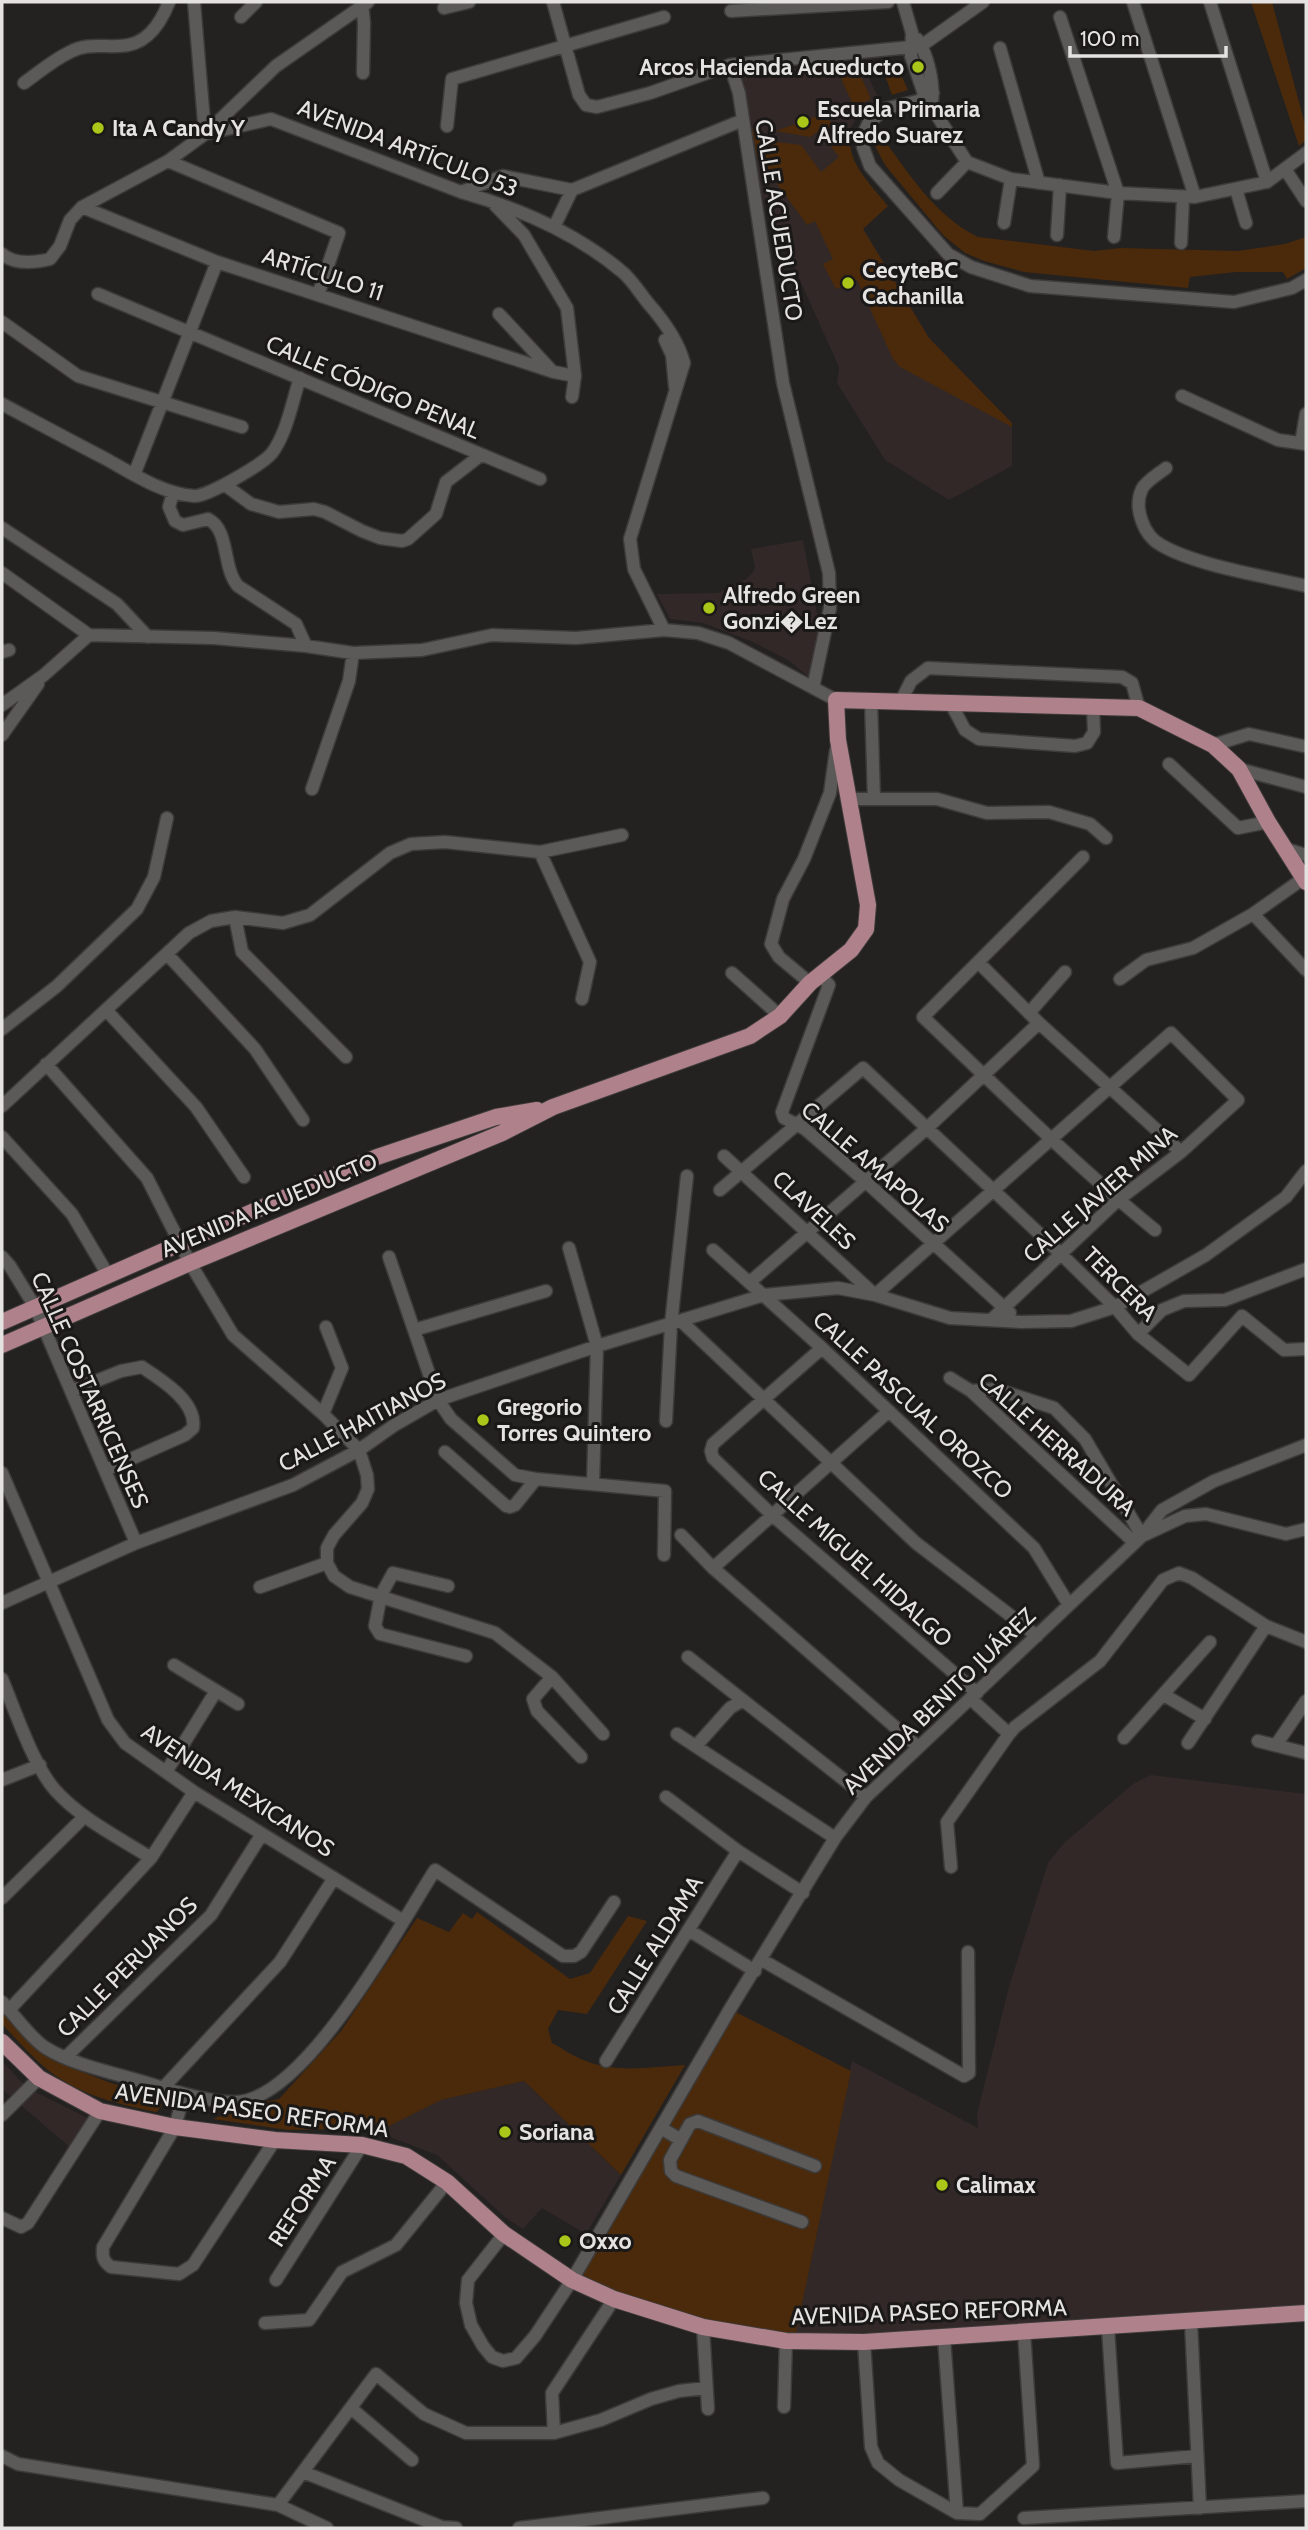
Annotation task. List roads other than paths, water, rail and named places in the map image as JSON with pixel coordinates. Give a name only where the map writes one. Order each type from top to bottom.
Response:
[{"type":"main road","points":[[836,700],[1139,708],[1213,745],[1239,769],[1268,822],[1305,880]]},
{"type":"main road","name":"AVENIDA ACUEDUCTO","points":[[2,1345],[190,1263],[502,1133],[553,1107],[750,1036],[780,1016],[816,979],[852,950],[866,929],[868,905],[847,799],[838,740],[836,700]]},
{"type":"main road","name":"AVENIDA ACUEDUCTO","points":[[2,1322],[377,1157],[496,1116],[553,1107]]},
{"type":"main road","name":"AVENIDA PASEO REFORMA","points":[[2,2042],[39,2078],[100,2111],[176,2127],[275,2140],[362,2146],[406,2156],[447,2182],[504,2234],[572,2280],[614,2299],[703,2327],[786,2342],[864,2342],[1306,2313]]},
{"type":"street","points":[[23,83],[70,51],[96,44],[121,46],[142,40],[154,31],[169,2]]},
{"type":"street","points":[[194,2],[205,134]]},
{"type":"street","points":[[242,17],[256,2]]},
{"type":"street","points":[[444,8],[469,2]]},
{"type":"street","points":[[553,2],[579,95],[586,105],[597,107],[650,93],[730,65],[915,42],[979,3]]},
{"type":"street","points":[[731,11],[888,2]]},
{"type":"street","points":[[903,2],[915,42],[924,50],[930,99],[967,162],[1012,179],[1118,193],[1189,197],[1267,182],[1306,153]]},
{"type":"street","points":[[1133,2],[1189,197],[1181,243]]},
{"type":"street","points":[[1210,2],[1267,182]]},
{"type":"street","points":[[2,254],[6,258],[26,263],[50,259],[60,246],[70,220],[82,207],[168,161],[205,134],[276,66],[364,3]]},
{"type":"street","points":[[363,73],[364,3]]},
{"type":"street","points":[[1060,17],[1118,193],[1114,237]]},
{"type":"street","points":[[447,126],[452,79],[664,18]]},
{"type":"street","points":[[1000,48],[1039,183]]},
{"type":"street","name":"CALLE ACUEDUCTO","points":[[730,65],[743,120],[783,383],[829,573],[830,608],[813,688]]},
{"type":"street","points":[[930,99],[884,109],[868,124],[863,135],[867,160],[948,254],[971,267],[1030,286],[1234,302],[1292,288],[1306,280]]},
{"type":"street","name":"AVENIDA ARTÍCULO 53","points":[[205,134],[271,119],[461,192],[490,200],[566,232],[622,271],[659,316],[684,363],[630,539],[634,569],[664,630]]},
{"type":"street","points":[[461,192],[503,176],[572,191],[743,120]]},
{"type":"street","name":"ARTÍCULO 11","points":[[168,161],[339,233],[318,295]]},
{"type":"street","points":[[937,193],[967,162]]},
{"type":"street","points":[[1285,169],[1306,201]]},
{"type":"street","points":[[1004,223],[1008,188],[1012,179]]},
{"type":"street","points":[[1057,235],[1060,185]]},
{"type":"street","points":[[1236,189],[1246,223]]},
{"type":"street","points":[[554,227],[572,191]]},
{"type":"street","points":[[490,200],[524,235],[567,308],[575,376],[572,397]]},
{"type":"street","name":"ARTÍCULO 11","points":[[82,207],[217,262],[554,372],[575,376]]},
{"type":"street","points":[[134,475],[217,262]]},
{"type":"street","name":"CALLE CÓDIGO PENAL","points":[[98,294],[540,479]]},
{"type":"street","points":[[499,314],[554,372]]},
{"type":"street","points":[[3,325],[78,376],[242,427]]},
{"type":"street","points":[[2,404],[134,475],[173,493],[195,497],[205,496],[225,485],[270,455],[279,442],[300,378]]},
{"type":"street","points":[[1182,396],[1278,440],[1304,444],[1306,414]]},
{"type":"street","points":[[225,485],[251,504],[279,512],[313,509],[325,512],[362,531],[388,540],[402,541],[408,539],[436,514],[446,482],[481,455]]},
{"type":"street","points":[[1166,468],[1143,488],[1139,505],[1143,527],[1160,545],[1197,559],[1306,586]]},
{"type":"street","points":[[173,493],[169,507],[175,521],[183,525],[208,519],[213,522],[222,538],[232,579],[237,586],[296,624],[306,646]]},
{"type":"street","points":[[2,528],[117,604],[148,637]]},
{"type":"street","points":[[2,573],[89,635],[214,638],[353,653],[422,650],[492,635],[576,638],[664,630],[698,633],[729,643],[836,700]]},
{"type":"street","points":[[2,705],[44,675],[89,635]]},
{"type":"street","points":[[312,789],[349,681],[353,653]]},
{"type":"street","points":[[901,701],[911,681],[928,668],[1122,677],[1132,683],[1139,708]]},
{"type":"street","points":[[2,735],[44,675]]},
{"type":"street","points":[[871,701],[874,799]]},
{"type":"street","points":[[950,702],[965,730],[979,739],[1075,747],[1087,743],[1094,732],[1093,707]]},
{"type":"street","points":[[1213,745],[1249,734],[1304,746]]},
{"type":"street","points":[[816,979],[779,957],[771,944],[783,899],[804,859],[830,793],[838,740]]},
{"type":"street","points":[[1168,764],[1238,828],[1268,822]]},
{"type":"street","points":[[1239,769],[1306,787]]},
{"type":"street","points":[[847,799],[937,799],[987,813],[1049,812],[1090,824],[1106,838]]},
{"type":"street","points":[[2,1028],[57,986],[137,909],[154,877],[167,818]]},
{"type":"street","points":[[2,1106],[190,933],[211,921],[235,917],[283,923],[310,915],[390,853],[411,844],[445,842],[541,852],[622,835]]},
{"type":"street","points":[[1286,849],[1306,855]]},
{"type":"street","points":[[541,852],[590,962],[582,999]]},
{"type":"street","points":[[1083,857],[923,1017],[1051,1139],[1155,1230]]},
{"type":"street","points":[[1120,979],[1146,960],[1193,948],[1305,880]]},
{"type":"street","points":[[1253,914],[1306,970]]},
{"type":"street","points":[[235,917],[242,952],[346,1057]]},
{"type":"street","points":[[167,954],[255,1049],[303,1120]]},
{"type":"street","points":[[978,962],[1034,1018],[1181,1152]]},
{"type":"street","points":[[750,1282],[985,1075],[1034,1018],[1065,972]]},
{"type":"street","points":[[733,973],[780,1016]]},
{"type":"street","name":"CALLE AMAPOLAS","points":[[816,979],[830,985],[782,1112],[784,1118],[804,1129],[865,1181],[1021,1322]]},
{"type":"street","points":[[107,1011],[196,1107],[244,1177]]},
{"type":"street","name":"CALLE JAVIER MINA","points":[[991,1320],[1118,1200],[1181,1152],[1238,1100],[1171,1034],[1112,1088]]},
{"type":"street","points":[[46,1064],[147,1178],[190,1263],[233,1335],[323,1414],[359,1450],[367,1475],[368,1489],[362,1503],[334,1535],[327,1548],[327,1563],[334,1576],[350,1587],[495,1633],[552,1677],[603,1734]]},
{"type":"street","points":[[720,1190],[863,1068],[926,1129]]},
{"type":"street","points":[[875,1295],[1112,1088]]},
{"type":"street","name":"TERCERA","points":[[926,1129],[1061,1254],[1115,1307],[1138,1334],[1189,1375],[1242,1316],[1284,1350],[1306,1349]]},
{"type":"street","points":[[2,1137],[72,1214],[108,1275]]},
{"type":"street","name":"CLAVELES","points":[[724,1156],[875,1295]]},
{"type":"street","name":"CALLE HAITIANOS","points":[[2,1603],[136,1543],[293,1485],[359,1450],[438,1399],[597,1346],[764,1296],[838,1288],[875,1295],[950,1318],[1021,1322],[1071,1321],[1115,1307],[1206,1255],[1286,1196],[1306,1171]]},
{"type":"street","points":[[666,1421],[687,1176]]},
{"type":"street","points":[[569,1248],[597,1346],[593,1484]]},
{"type":"street","name":"CALLE PASCUAL OROZCO","points":[[713,1250],[822,1348],[1034,1548],[1069,1605]]},
{"type":"street","name":"CALLE COSTARRICENSES","points":[[2,1257],[35,1307],[44,1326],[136,1543]]},
{"type":"street","points":[[389,1257],[438,1399],[452,1419],[515,1475],[665,1491],[664,1555]]},
{"type":"street","points":[[1138,1334],[1162,1310],[1184,1301],[1224,1300],[1306,1269]]},
{"type":"street","points":[[414,1330],[546,1291]]},
{"type":"street","points":[[676,1322],[763,1399],[916,1543],[1037,1636]]},
{"type":"street","points":[[323,1414],[342,1368],[326,1327]]},
{"type":"street","points":[[763,1399],[822,1348]]},
{"type":"street","points":[[71,1391],[121,1371],[142,1367],[191,1408],[195,1418],[193,1428],[186,1435],[106,1470]]},
{"type":"street","name":"CALLE HERRADURA","points":[[950,1378],[971,1391],[1138,1540]]},
{"type":"street","points":[[971,1391],[996,1389],[1054,1408],[1085,1439],[1138,1540],[1162,1510],[1214,1481],[1306,1446]]},
{"type":"street","name":"CALLE MIGUEL HIDALGO","points":[[763,1399],[713,1444],[713,1458],[772,1515],[974,1696],[1009,1734]]},
{"type":"street","points":[[713,1568],[888,1411]]},
{"type":"street","points":[[445,1452],[506,1506],[510,1507],[536,1479]]},
{"type":"street","name":"AVENIDA MEXICANOS","points":[[2,1473],[108,1720],[125,1743],[194,1791],[402,1920]]},
{"type":"street","name":"AVENIDA BENITO JUÁREZ","points":[[504,2234],[468,2280],[466,2303],[471,2325],[492,2357],[503,2361],[516,2358],[572,2280],[835,1838],[866,1797],[1138,1540],[1185,1516],[1206,1514],[1286,1534],[1306,1529]]},
{"type":"street","points":[[681,1535],[713,1568],[918,1747]]},
{"type":"street","points":[[260,1587],[327,1563]]},
{"type":"street","points":[[448,1586],[393,1573],[381,1595],[375,1626],[380,1634],[466,1656]]},
{"type":"street","points":[[951,1867],[947,1822],[1009,1734],[1100,1661],[1163,1580],[1179,1573],[1203,1584],[1266,1626],[1306,1642]]},
{"type":"street","points":[[1188,1743],[1266,1626]]},
{"type":"street","points":[[1124,1738],[1210,1642]]},
{"type":"street","points":[[688,1657],[866,1797]]},
{"type":"street","points":[[174,1665],[238,1704]]},
{"type":"street","points":[[552,1677],[533,1699],[537,1710],[580,1757]]},
{"type":"street","points":[[2,1679],[5,1695],[54,1789],[84,1817],[151,1858]]},
{"type":"street","points":[[166,1772],[216,1691]]},
{"type":"street","points":[[1164,1695],[1205,1718]]},
{"type":"street","points":[[696,1746],[730,1708],[743,1700]]},
{"type":"street","points":[[1276,1745],[1306,1700]]},
{"type":"street","points":[[677,1734],[835,1838]]},
{"type":"street","points":[[1258,1741],[1306,1753]]},
{"type":"street","points":[[2,1780],[40,1765]]},
{"type":"street","points":[[5,2006],[151,1858],[194,1791]]},
{"type":"street","points":[[666,1797],[738,1851],[803,1893]]},
{"type":"street","points":[[2,1898],[84,1817]]},
{"type":"street","name":"CALLE PERUANOS","points":[[66,2057],[211,1915],[262,1834]]},
{"type":"street","name":"CALLE ALDAMA","points":[[606,2061],[738,1851]]},
{"type":"street","points":[[402,1920],[435,1870],[563,1956],[573,1956],[581,1952],[614,1902]]},
{"type":"street","points":[[163,2088],[280,1962],[334,1878]]},
{"type":"street","name":"AVENIDA PASEO REFORMA","points":[[5,2006],[44,2047],[66,2057],[184,2094],[235,2102],[256,2098],[272,2090],[298,2068],[346,2009],[402,1920]]},
{"type":"street","points":[[690,1931],[964,2076],[969,2073],[968,1952]]},
{"type":"street","points":[[2,2115],[39,2078]]},
{"type":"street","points":[[184,2094],[176,2127],[103,2247],[105,2263],[111,2267],[179,2274],[187,2270],[193,2265],[275,2140]]},
{"type":"street","points":[[2,2218],[21,2227],[28,2223],[100,2111]]},
{"type":"street","points":[[802,2222],[676,2176],[671,2171],[670,2160],[690,2124],[698,2121],[815,2166]]},
{"type":"street","points":[[661,2128],[681,2140]]},
{"type":"street","name":"REFORMA","points":[[276,2280],[362,2146]]},
{"type":"street","points":[[265,2323],[309,2320],[342,2272],[396,2245],[447,2182]]},
{"type":"street","points":[[554,2433],[552,2393],[614,2299]]},
{"type":"street","points":[[1191,2322],[1200,2508]]},
{"type":"street","points":[[703,2327],[708,2409]]},
{"type":"street","points":[[1108,2328],[1117,2463],[1197,2456]]},
{"type":"street","points":[[864,2342],[871,2446],[878,2463],[899,2480],[957,2512],[980,2514],[1033,2466],[1024,2332]]},
{"type":"street","points":[[944,2338],[957,2512]]},
{"type":"street","points":[[784,2407],[786,2342]]},
{"type":"street","points":[[278,2505],[376,2374],[424,2414],[466,2433],[554,2433],[601,2420],[651,2399],[679,2391],[706,2388]]},
{"type":"street","points":[[352,2409],[412,2459]]},
{"type":"street","points":[[2,2456],[18,2464],[278,2505],[327,2528]]},
{"type":"street","points":[[303,2472],[442,2527],[456,2528]]},
{"type":"street","points":[[519,2528],[764,2498]]},
{"type":"street","points":[[1024,2518],[1306,2500]]},
{"type":"place","name":"Arcos Hacienda Acueducto","points":[[918,67]]},
{"type":"place","name":"Escuela Primaria Alfredo Suarez","points":[[803,122]]},
{"type":"place","name":"Ita A Candy Y","points":[[98,128]]},
{"type":"place","name":"CecyteBC Cachanilla","points":[[848,283]]},
{"type":"place","name":"Alfredo Green Gonzi�Lez","points":[[709,608]]},
{"type":"place","name":"Gregorio Torres Quintero","points":[[483,1420]]},
{"type":"place","name":"Soriana","points":[[505,2132]]},
{"type":"place","name":"Calimax","points":[[942,2185]]},
{"type":"place","name":"Oxxo","points":[[565,2241]]}]
